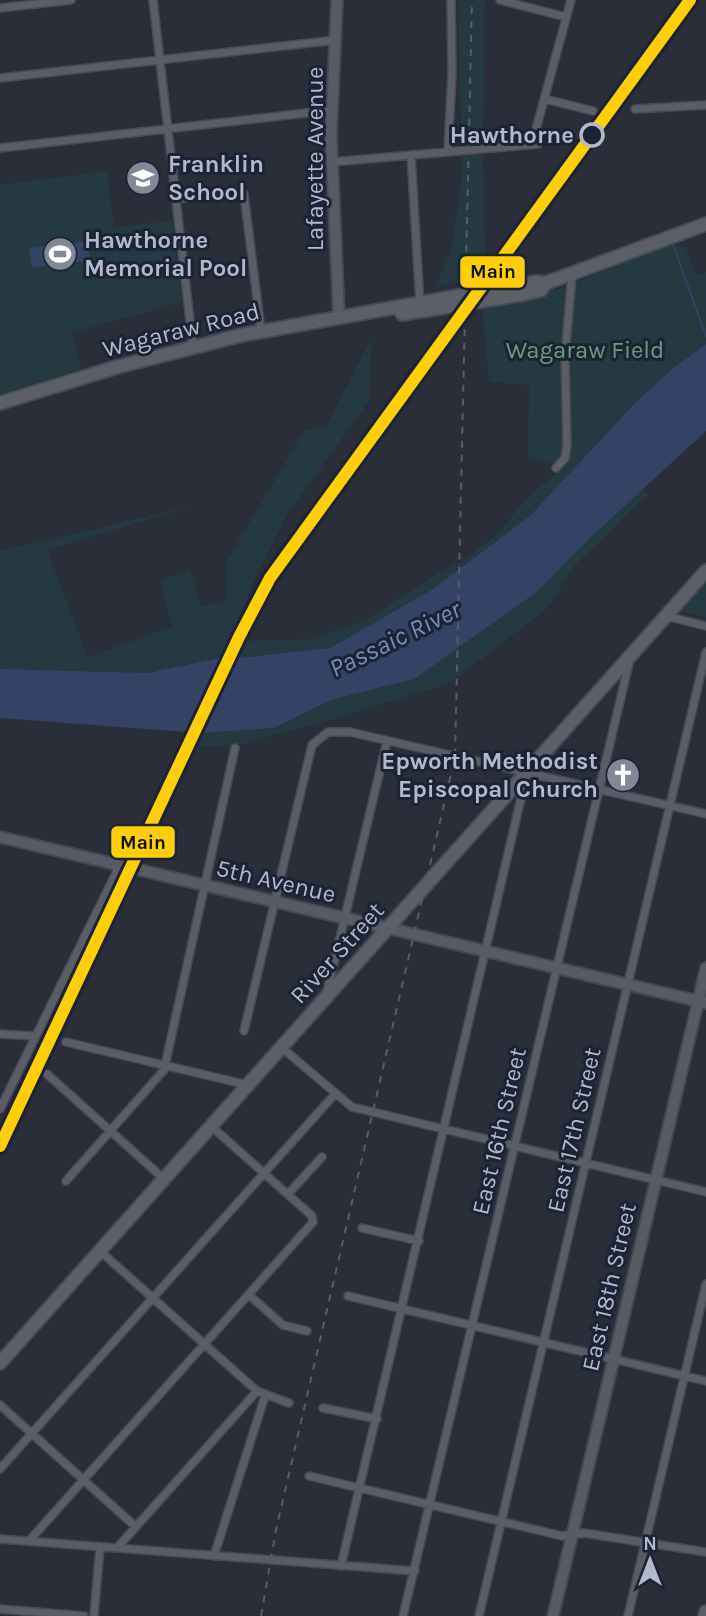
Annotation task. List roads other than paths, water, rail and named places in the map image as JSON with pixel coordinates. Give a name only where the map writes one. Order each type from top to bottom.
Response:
[{"type":"main road","name":"Wagaraw Road","points":[[0,403],[261,330],[339,317],[376,313],[382,316],[420,307],[541,290],[546,283],[706,225]]},
{"type":"main road","name":"River Street","points":[[0,1363],[706,571]]},
{"type":"street","points":[[0,8],[71,0]]},
{"type":"street","points":[[153,0],[193,347]]},
{"type":"street","name":"Lafayette Avenue","points":[[337,0],[332,162],[339,317]]},
{"type":"street","points":[[448,151],[452,74],[451,0]]},
{"type":"street","points":[[500,0],[566,17]]},
{"type":"street","points":[[332,162],[535,144],[571,0]]},
{"type":"street","points":[[0,78],[336,40]]},
{"type":"street","points":[[545,99],[593,111]]},
{"type":"street","points":[[635,109],[706,105]]},
{"type":"street","points":[[0,148],[332,110]]},
{"type":"street","points":[[411,155],[420,307]]},
{"type":"street","points":[[176,199],[238,191],[244,194],[261,330]]},
{"type":"street","points":[[556,468],[565,457],[567,445],[565,356],[572,275]]},
{"type":"street","points":[[666,616],[706,626]]},
{"type":"street","name":"East 17th Street","points":[[478,1616],[706,652]]},
{"type":"street","name":"East 16th Street","points":[[403,1616],[631,655]]},
{"type":"street","points":[[244,1031],[312,746],[321,736],[335,730],[706,814]]},
{"type":"street","points":[[325,998],[387,741]]},
{"type":"street","points":[[66,1181],[161,1076],[235,748]]},
{"type":"street","points":[[341,1566],[419,1241],[526,772]]},
{"type":"street","name":"5th Avenue","points":[[0,837],[702,1003]]},
{"type":"street","points":[[0,1109],[116,873],[117,864]]},
{"type":"street","name":"East 18th Street","points":[[554,1616],[656,1180],[702,1003],[706,968]]},
{"type":"street","points":[[0,1034],[34,1037]]},
{"type":"street","points":[[66,1042],[248,1085]]},
{"type":"street","points":[[281,1047],[334,1095],[352,1107],[706,1192]]},
{"type":"street","points":[[47,1074],[164,1179]]},
{"type":"street","points":[[0,1469],[334,1095]]},
{"type":"street","points":[[29,1541],[313,1219],[211,1126]]},
{"type":"street","points":[[288,1195],[322,1157]]},
{"type":"street","points":[[362,1227],[419,1241]]},
{"type":"street","points":[[100,1251],[257,1391],[289,1404]]},
{"type":"street","points":[[628,1616],[706,1284]]},
{"type":"street","points":[[248,1295],[283,1325],[307,1331]]},
{"type":"street","points":[[348,1296],[706,1381]]},
{"type":"street","points":[[117,1548],[257,1391]]},
{"type":"street","points":[[214,1556],[265,1396]]},
{"type":"street","points":[[0,1405],[136,1527]]},
{"type":"street","points":[[323,1408],[377,1419]]},
{"type":"street","points":[[309,1476],[562,1536],[584,1533],[706,1552]]},
{"type":"street","points":[[0,1539],[415,1571]]},
{"type":"street","points":[[94,1616],[100,1547]]},
{"type":"street","points":[[0,1609],[84,1616]]},
{"type":"water","name":"Hawthorne Memorial Pool","points":[[88,241],[90,261],[32,267],[29,248]]},
{"type":"water","name":"Passaic River","points":[[706,344],[706,431],[590,538],[538,591],[414,679],[331,700],[274,728],[199,733],[0,718],[0,669],[148,673],[224,657],[239,658],[330,648],[433,589],[530,516],[636,402],[672,369]]},
{"type":"waterway","points":[[672,242],[706,336]]},
{"type":"railway","points":[[261,1616],[276,1530],[455,757],[472,0]]},
{"type":"railway","points":[[133,854],[179,750]]},
{"type":"place","name":"Hawthorne","points":[[592,135]]},
{"type":"place","name":"Franklin School","points":[[143,178]]},
{"type":"place","name":"Hawthorne Memorial Pool","points":[[60,254]]},
{"type":"place","name":"Epworth Methodist Episcopal Church","points":[[623,775]]},
{"type":"park label","name":"Wagaraw Field","points":[[585,350]]}]
